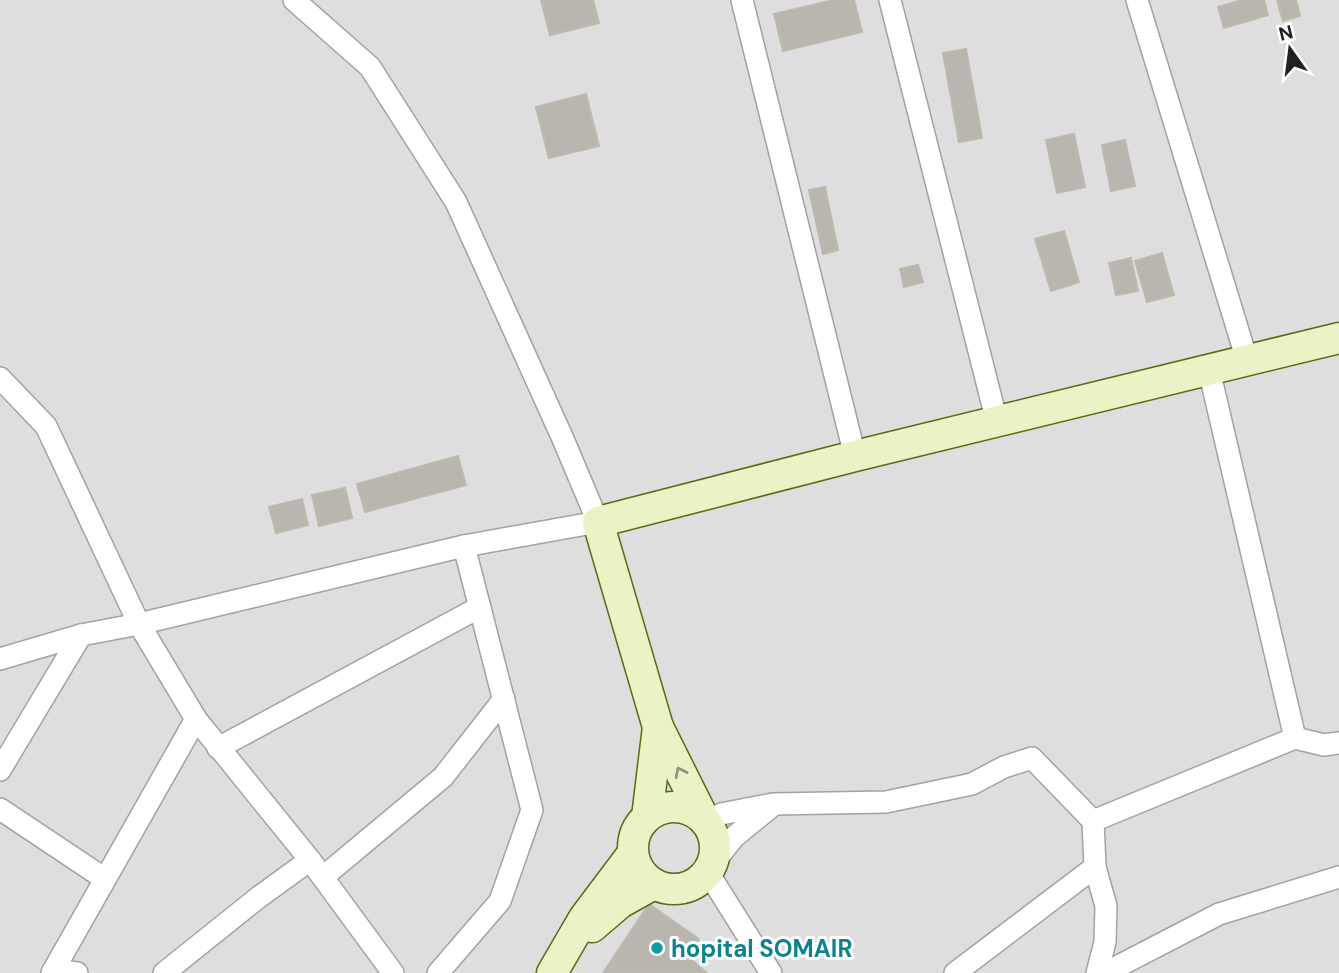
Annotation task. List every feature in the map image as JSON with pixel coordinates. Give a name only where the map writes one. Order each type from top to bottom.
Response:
[{"type":"street","points":[[294,0],[370,67],[456,202],[564,439],[598,522],[657,727],[715,839],[715,856],[707,871]]},
{"type":"street","points":[[742,0],[855,456]]},
{"type":"street","points":[[890,0],[997,422]]},
{"type":"street","points":[[1137,0],[1247,360]]},
{"type":"street","points":[[0,659],[81,635],[139,624],[464,546],[598,522],[855,456],[1339,338]]},
{"type":"street","points":[[1209,370],[1295,738]]},
{"type":"street","points":[[0,378],[46,426],[139,624],[196,719],[310,860],[393,973]]},
{"type":"street","points":[[438,973],[500,901],[532,810],[464,546]]},
{"type":"street","points":[[218,748],[480,607]]},
{"type":"street","points":[[0,770],[81,635]]},
{"type":"street","points":[[323,877],[443,778],[504,699]]},
{"type":"street","points":[[77,973],[53,971],[196,719]]},
{"type":"street","points":[[559,962],[584,918],[633,853],[636,833],[647,817],[657,727]]},
{"type":"street","points":[[1093,821],[1295,738],[1324,745],[1339,743]]},
{"type":"street","points":[[705,820],[721,814],[773,804],[886,802],[972,784],[1004,766],[1032,758],[1093,821],[1094,867],[1106,906],[1105,943],[1097,973]]},
{"type":"street","points":[[633,853],[640,872],[654,884],[674,889],[693,885],[734,837],[773,804]]},
{"type":"street","points":[[647,817],[665,808],[685,808],[705,820]]},
{"type":"street","points":[[0,809],[106,879]]},
{"type":"street","points":[[164,973],[258,897],[310,860]]},
{"type":"street","points":[[955,973],[1094,867]]},
{"type":"street","points":[[707,871],[771,973]]},
{"type":"street","points":[[1105,973],[1219,914],[1339,877]]},
{"type":"street","points":[[559,962],[620,903],[654,884]]},
{"type":"shaded area","points":[[0,0],[1339,0],[1339,973],[0,973]]},
{"type":"building","points":[[541,0],[593,0],[599,23],[550,35]]},
{"type":"building","points":[[834,0],[854,0],[862,32],[783,51],[774,14]]},
{"type":"building","points":[[1242,0],[1264,0],[1268,15],[1224,28],[1218,7]]},
{"type":"building","points":[[1277,0],[1296,0],[1300,16],[1283,21]]},
{"type":"building","points":[[966,49],[982,138],[959,142],[943,53]]},
{"type":"building","points":[[586,94],[599,146],[549,158],[536,107]]},
{"type":"building","points":[[1074,134],[1085,187],[1057,193],[1046,140]]},
{"type":"building","points":[[1125,140],[1135,186],[1111,191],[1102,145]]},
{"type":"building","points":[[825,187],[838,250],[823,254],[809,190]]},
{"type":"building","points":[[1064,231],[1079,282],[1051,291],[1035,239]]},
{"type":"building","points":[[1162,253],[1174,295],[1147,302],[1135,261]]},
{"type":"building","points":[[1131,258],[1138,291],[1116,295],[1109,263]]},
{"type":"building","points":[[918,265],[923,282],[904,287],[900,269]]},
{"type":"building","points":[[458,456],[466,485],[365,512],[357,484]]},
{"type":"building","points":[[345,488],[352,518],[319,526],[312,495]]},
{"type":"building","points":[[302,499],[308,525],[276,533],[269,507]]},
{"type":"building","name":"hopital SOMAIR","points":[[649,904],[699,939],[688,957],[707,973],[603,973]]},
{"type":"place","name":"hopital SOMAIR","points":[[657,948]]}]
